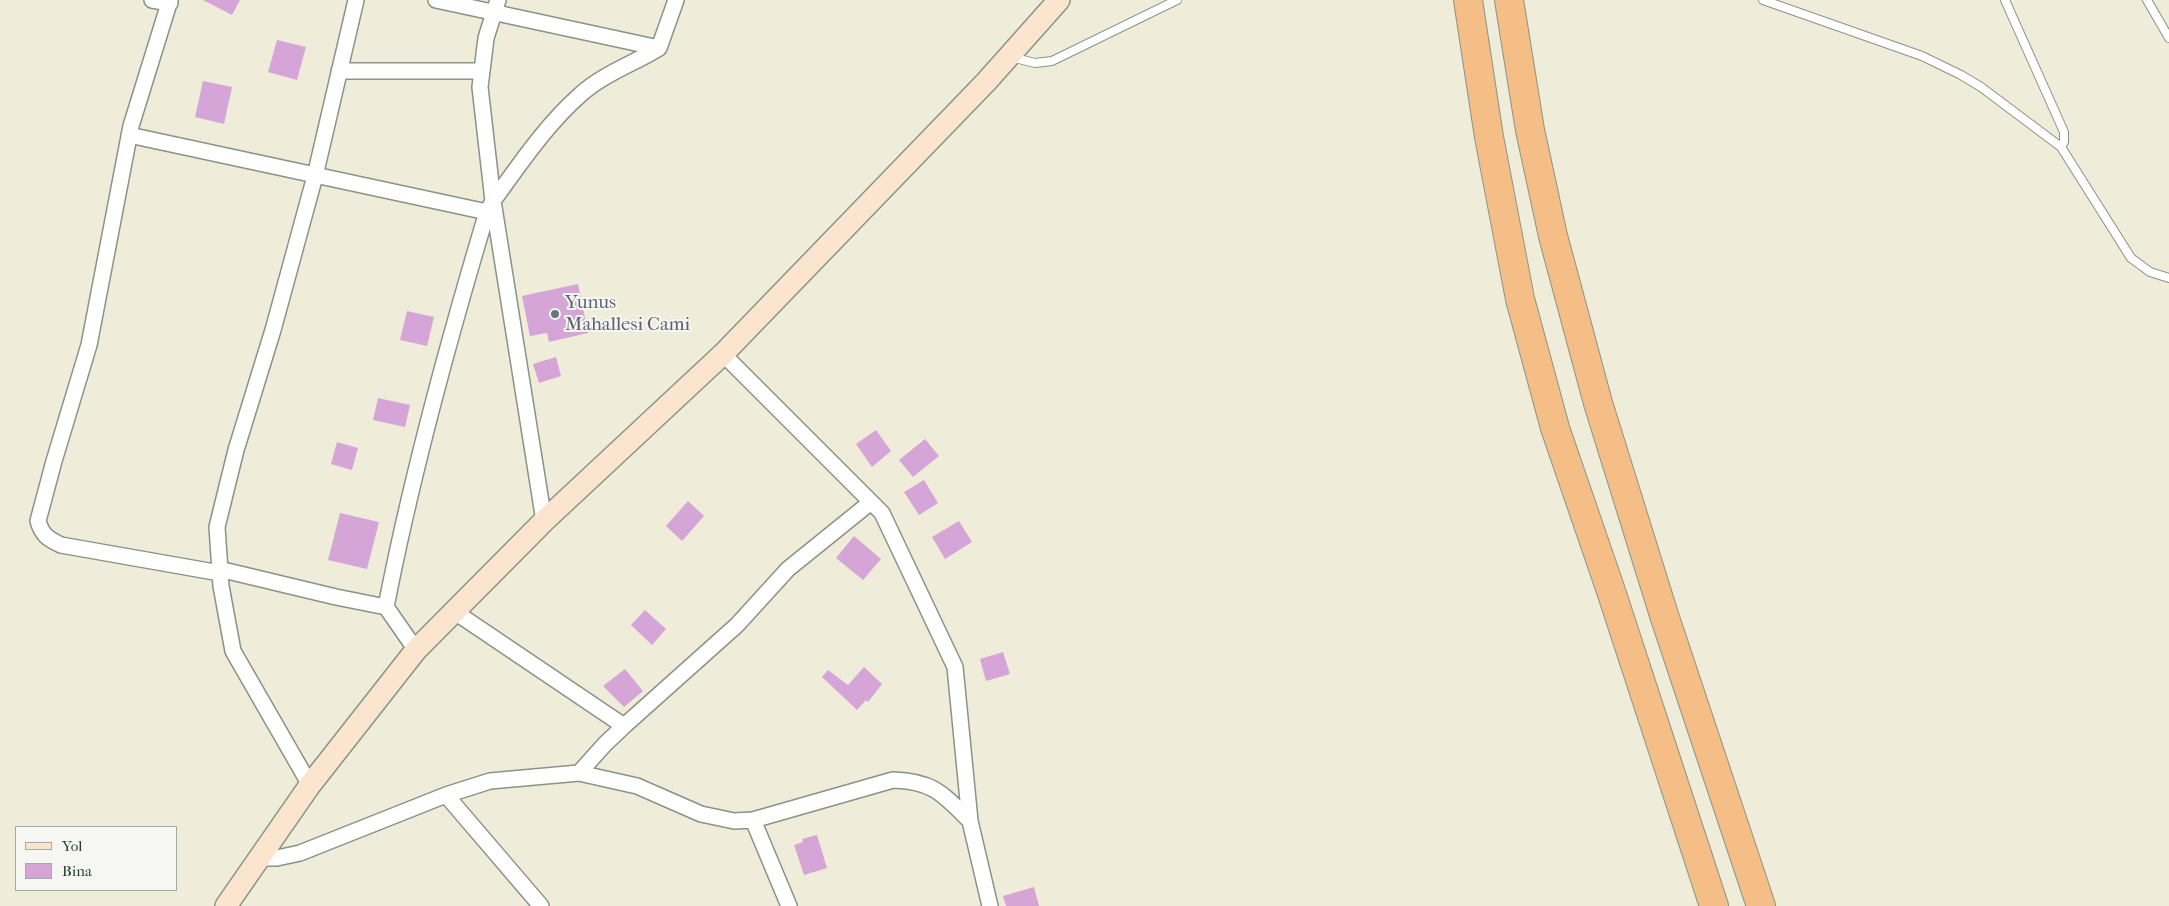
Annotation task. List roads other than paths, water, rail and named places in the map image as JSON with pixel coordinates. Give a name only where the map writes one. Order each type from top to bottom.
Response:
[{"type":"highway","points":[[1468,0],[1489,137],[1522,309],[1555,428],[1611,591],[1714,906]]},
{"type":"highway","points":[[1509,0],[1534,149],[1553,236],[1598,403],[1664,614],[1761,906]]},
{"type":"street","points":[[152,0],[170,2],[129,136],[88,345],[38,521],[41,530],[47,539],[61,545],[220,571],[336,597],[386,606]]},
{"type":"street","points":[[310,785],[233,650],[220,571],[217,527],[236,450],[273,330],[315,176],[356,0]]},
{"type":"street","points":[[436,0],[496,6],[659,48]]},
{"type":"street","points":[[416,650],[386,606],[401,528],[427,427],[490,206],[544,134],[580,95],[602,79],[659,48],[676,0]]},
{"type":"street","points":[[226,906],[310,785],[416,650],[544,521],[723,354],[1009,57],[1059,0]]},
{"type":"street","points":[[496,6],[486,38],[480,87],[490,206],[544,521]]},
{"type":"street","points":[[339,72],[481,71]]},
{"type":"street","points":[[129,136],[315,176],[490,206]]},
{"type":"street","points":[[723,354],[882,513],[955,667],[970,820],[990,906]]},
{"type":"street","points":[[579,773],[624,726],[737,625],[788,569],[871,502]]},
{"type":"street","points":[[455,612],[624,726]]},
{"type":"street","points":[[261,858],[277,858],[300,853],[446,795],[490,781],[579,773],[637,786],[701,814],[734,821],[754,820],[893,780],[915,781],[935,789],[970,820]]},
{"type":"street","points":[[446,795],[541,906]]},
{"type":"street","points":[[754,820],[789,906]]},
{"type":"lane","points":[[1009,57],[1035,63],[1052,60],[1177,0]]},
{"type":"lane","points":[[1763,0],[1942,64],[1981,87],[2061,147],[2131,258],[2150,272],[2169,278]]},
{"type":"lane","points":[[2005,0],[2064,132],[2064,142],[2061,147]]},
{"type":"lane","points":[[2147,0],[2169,38]]},
{"type":"place","name":"Yunus Mahallesi Cami","points":[[555,314]]}]
